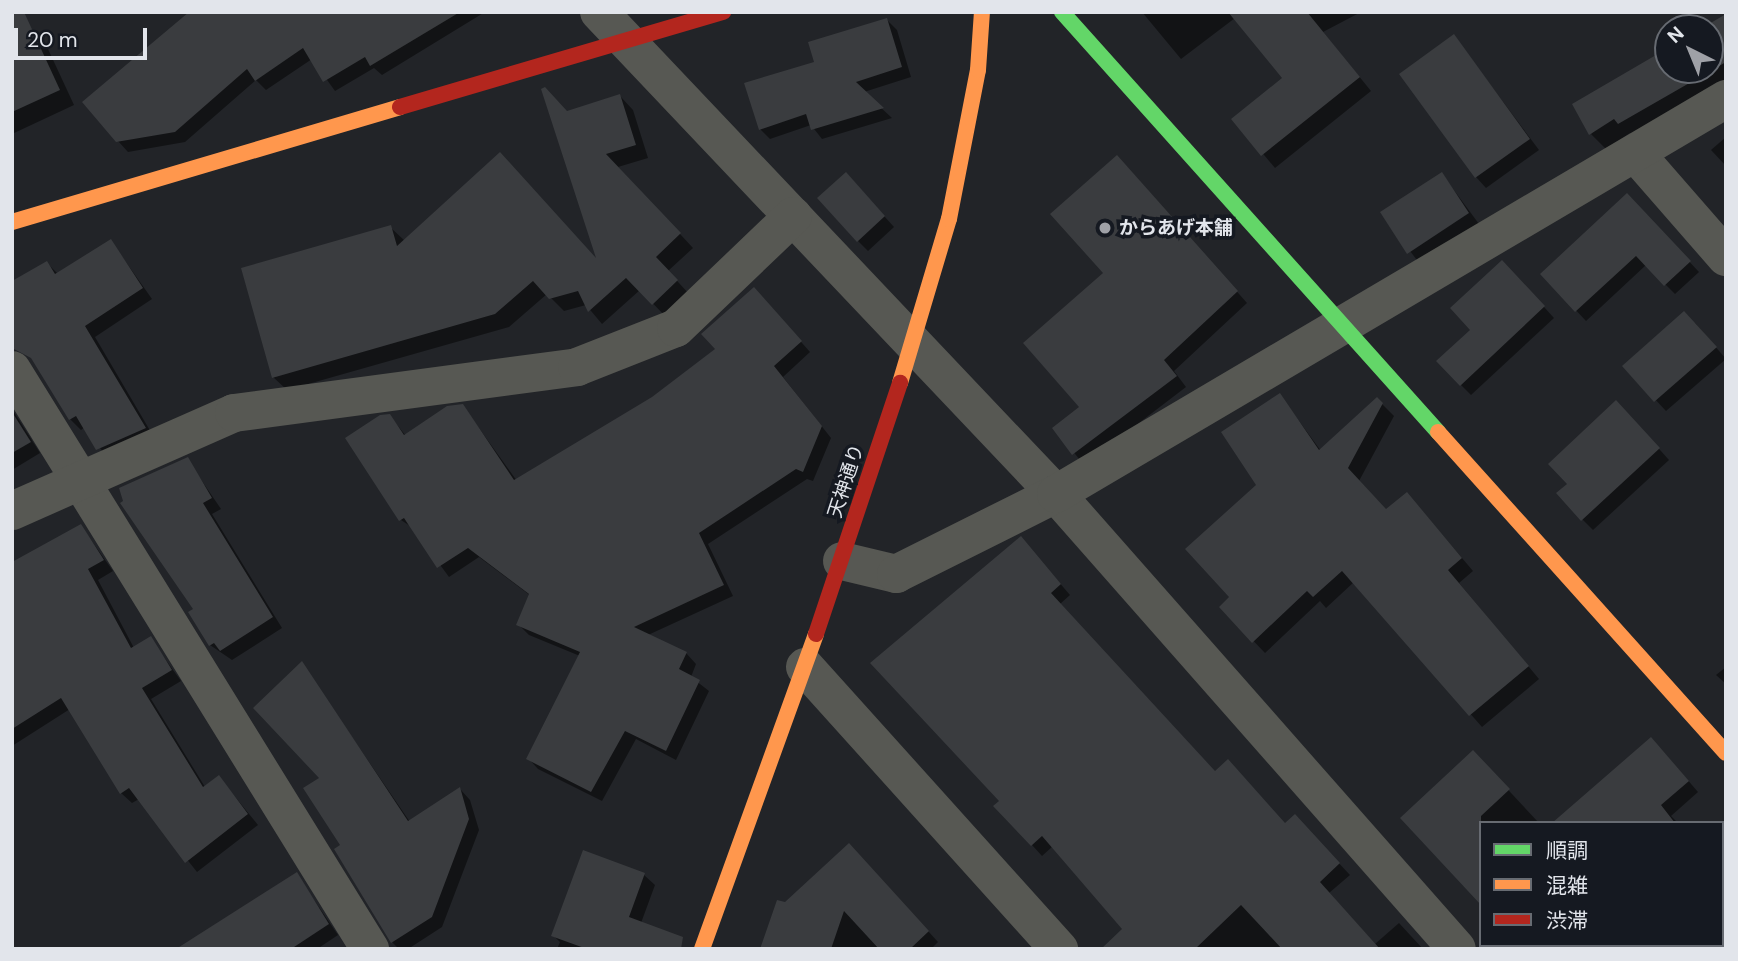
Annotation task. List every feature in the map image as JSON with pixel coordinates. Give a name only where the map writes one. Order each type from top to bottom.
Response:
[{"type":"street","points":[[598,12],[1056,494],[1457,949]]},
{"type":"street","points":[[12,222],[630,43],[723,12]]},
{"type":"street","name":"天神通り","points":[[702,949],[842,561],[913,342],[949,219],[978,70],[982,12]]},
{"type":"street","points":[[1062,12],[1726,753]]},
{"type":"street","points":[[842,561],[896,574],[1056,494],[1340,324],[1636,154],[1726,99]]},
{"type":"street","points":[[1636,154],[1726,257]]},
{"type":"street","points":[[12,511],[234,413],[577,367],[676,328],[793,216]]},
{"type":"street","points":[[12,370],[78,481],[370,949]]},
{"type":"street","points":[[805,667],[1059,949]]},
{"type":"building","points":[[12,12],[24,12],[60,90],[12,112]]},
{"type":"building","points":[[189,12],[460,12],[370,66],[365,57],[323,82],[303,48],[255,81],[247,69],[175,132],[116,142],[82,102]]},
{"type":"building","points":[[1228,12],[1307,12],[1360,77],[1261,156],[1231,119],[1282,78]]},
{"type":"building","points":[[1726,14],[1724,63],[1724,15]]},
{"type":"building","points":[[887,18],[902,67],[856,82],[884,108],[811,130],[806,114],[759,130],[744,83],[814,62],[808,42]]},
{"type":"building","points":[[1454,34],[1530,139],[1475,178],[1399,74]]},
{"type":"building","points":[[1654,56],[1654,84],[1688,84],[1618,124],[1614,119],[1589,135],[1572,104]]},
{"type":"building","points":[[545,87],[567,111],[620,94],[636,145],[606,154],[681,233],[656,257],[678,280],[652,305],[626,278],[588,312],[578,291],[549,299],[533,281],[495,314],[272,378],[241,268],[391,225],[397,246],[500,152],[596,258],[541,89]]},
{"type":"building","points":[[1117,155],[1238,291],[1164,360],[1177,376],[1072,455],[1052,428],[1079,407],[1023,343],[1103,273],[1050,214]]},
{"type":"building","points":[[846,172],[885,216],[857,242],[817,198]]},
{"type":"building","points":[[1442,172],[1469,213],[1407,254],[1380,212]]},
{"type":"building","points":[[1627,193],[1691,261],[1664,286],[1636,256],[1575,312],[1540,274]]},
{"type":"building","points":[[111,239],[143,288],[85,326],[146,428],[96,450],[76,416],[69,420],[31,358],[12,348],[12,281],[47,261],[55,274]]},
{"type":"building","points":[[1502,260],[1545,306],[1460,386],[1436,361],[1470,330],[1450,308]]},
{"type":"building","points":[[754,287],[802,341],[774,366],[822,426],[803,472],[796,469],[699,533],[724,585],[634,627],[687,652],[679,669],[700,680],[666,751],[625,731],[591,792],[526,759],[580,652],[516,625],[529,594],[468,548],[437,568],[404,518],[399,521],[345,438],[380,415],[390,414],[404,435],[447,406],[463,404],[514,480],[652,397],[715,349],[701,334]]},
{"type":"building","points":[[1684,311],[1717,347],[1654,402],[1622,366]]},
{"type":"building","points":[[1280,393],[1319,450],[1377,397],[1383,403],[1348,468],[1386,509],[1407,492],[1462,558],[1448,570],[1529,666],[1469,716],[1342,571],[1313,597],[1307,591],[1252,643],[1219,607],[1229,597],[1185,549],[1256,485],[1221,432]]},
{"type":"building","points":[[1616,400],[1660,448],[1581,521],[1556,493],[1567,484],[1548,464]]},
{"type":"building","points":[[12,412],[31,442],[12,453]]},
{"type":"building","points":[[188,457],[212,498],[203,503],[273,617],[220,651],[214,643],[209,646],[188,612],[193,609],[120,503],[123,501],[119,488]]},
{"type":"building","points":[[81,524],[104,560],[88,569],[131,648],[151,636],[172,670],[142,688],[203,787],[219,775],[248,814],[185,863],[129,788],[120,794],[61,698],[12,729],[12,562]]},
{"type":"building","points":[[1021,536],[1061,584],[1051,593],[1215,771],[1228,759],[1285,823],[1295,814],[1340,863],[1320,882],[1380,949],[1282,949],[1241,905],[1195,949],[1101,949],[1122,929],[1042,836],[1031,846],[993,806],[999,801],[870,663]]},
{"type":"building","points":[[302,661],[408,821],[460,787],[469,819],[432,917],[391,943],[334,849],[340,845],[303,788],[319,778],[253,708]]},
{"type":"building","points":[[1651,737],[1689,781],[1661,805],[1673,821],[1554,821]]},
{"type":"building","points":[[1473,750],[1510,789],[1479,821],[1479,903],[1400,818]]},
{"type":"building","points":[[849,843],[929,931],[910,949],[879,949],[844,911],[831,949],[760,949],[777,900],[785,902]]},
{"type":"building","points":[[583,850],[645,873],[629,917],[683,937],[681,949],[587,949],[551,936]]},
{"type":"building","points":[[297,872],[329,924],[291,949],[176,949]]},
{"type":"traffic: fast","points":[[1062,12],[1438,432]]},
{"type":"traffic: slow","points":[[900,383],[949,219],[978,70],[982,12]]},
{"type":"traffic: slow","points":[[12,222],[400,107]]},
{"type":"traffic: slow","points":[[1438,432],[1726,753]]},
{"type":"traffic: slow","points":[[702,949],[816,634]]},
{"type":"traffic: jam","points":[[400,107],[723,12]]},
{"type":"traffic: jam","points":[[816,634],[900,383]]},
{"type":"place","name":"からあげ本舗","points":[[1105,228]]}]
